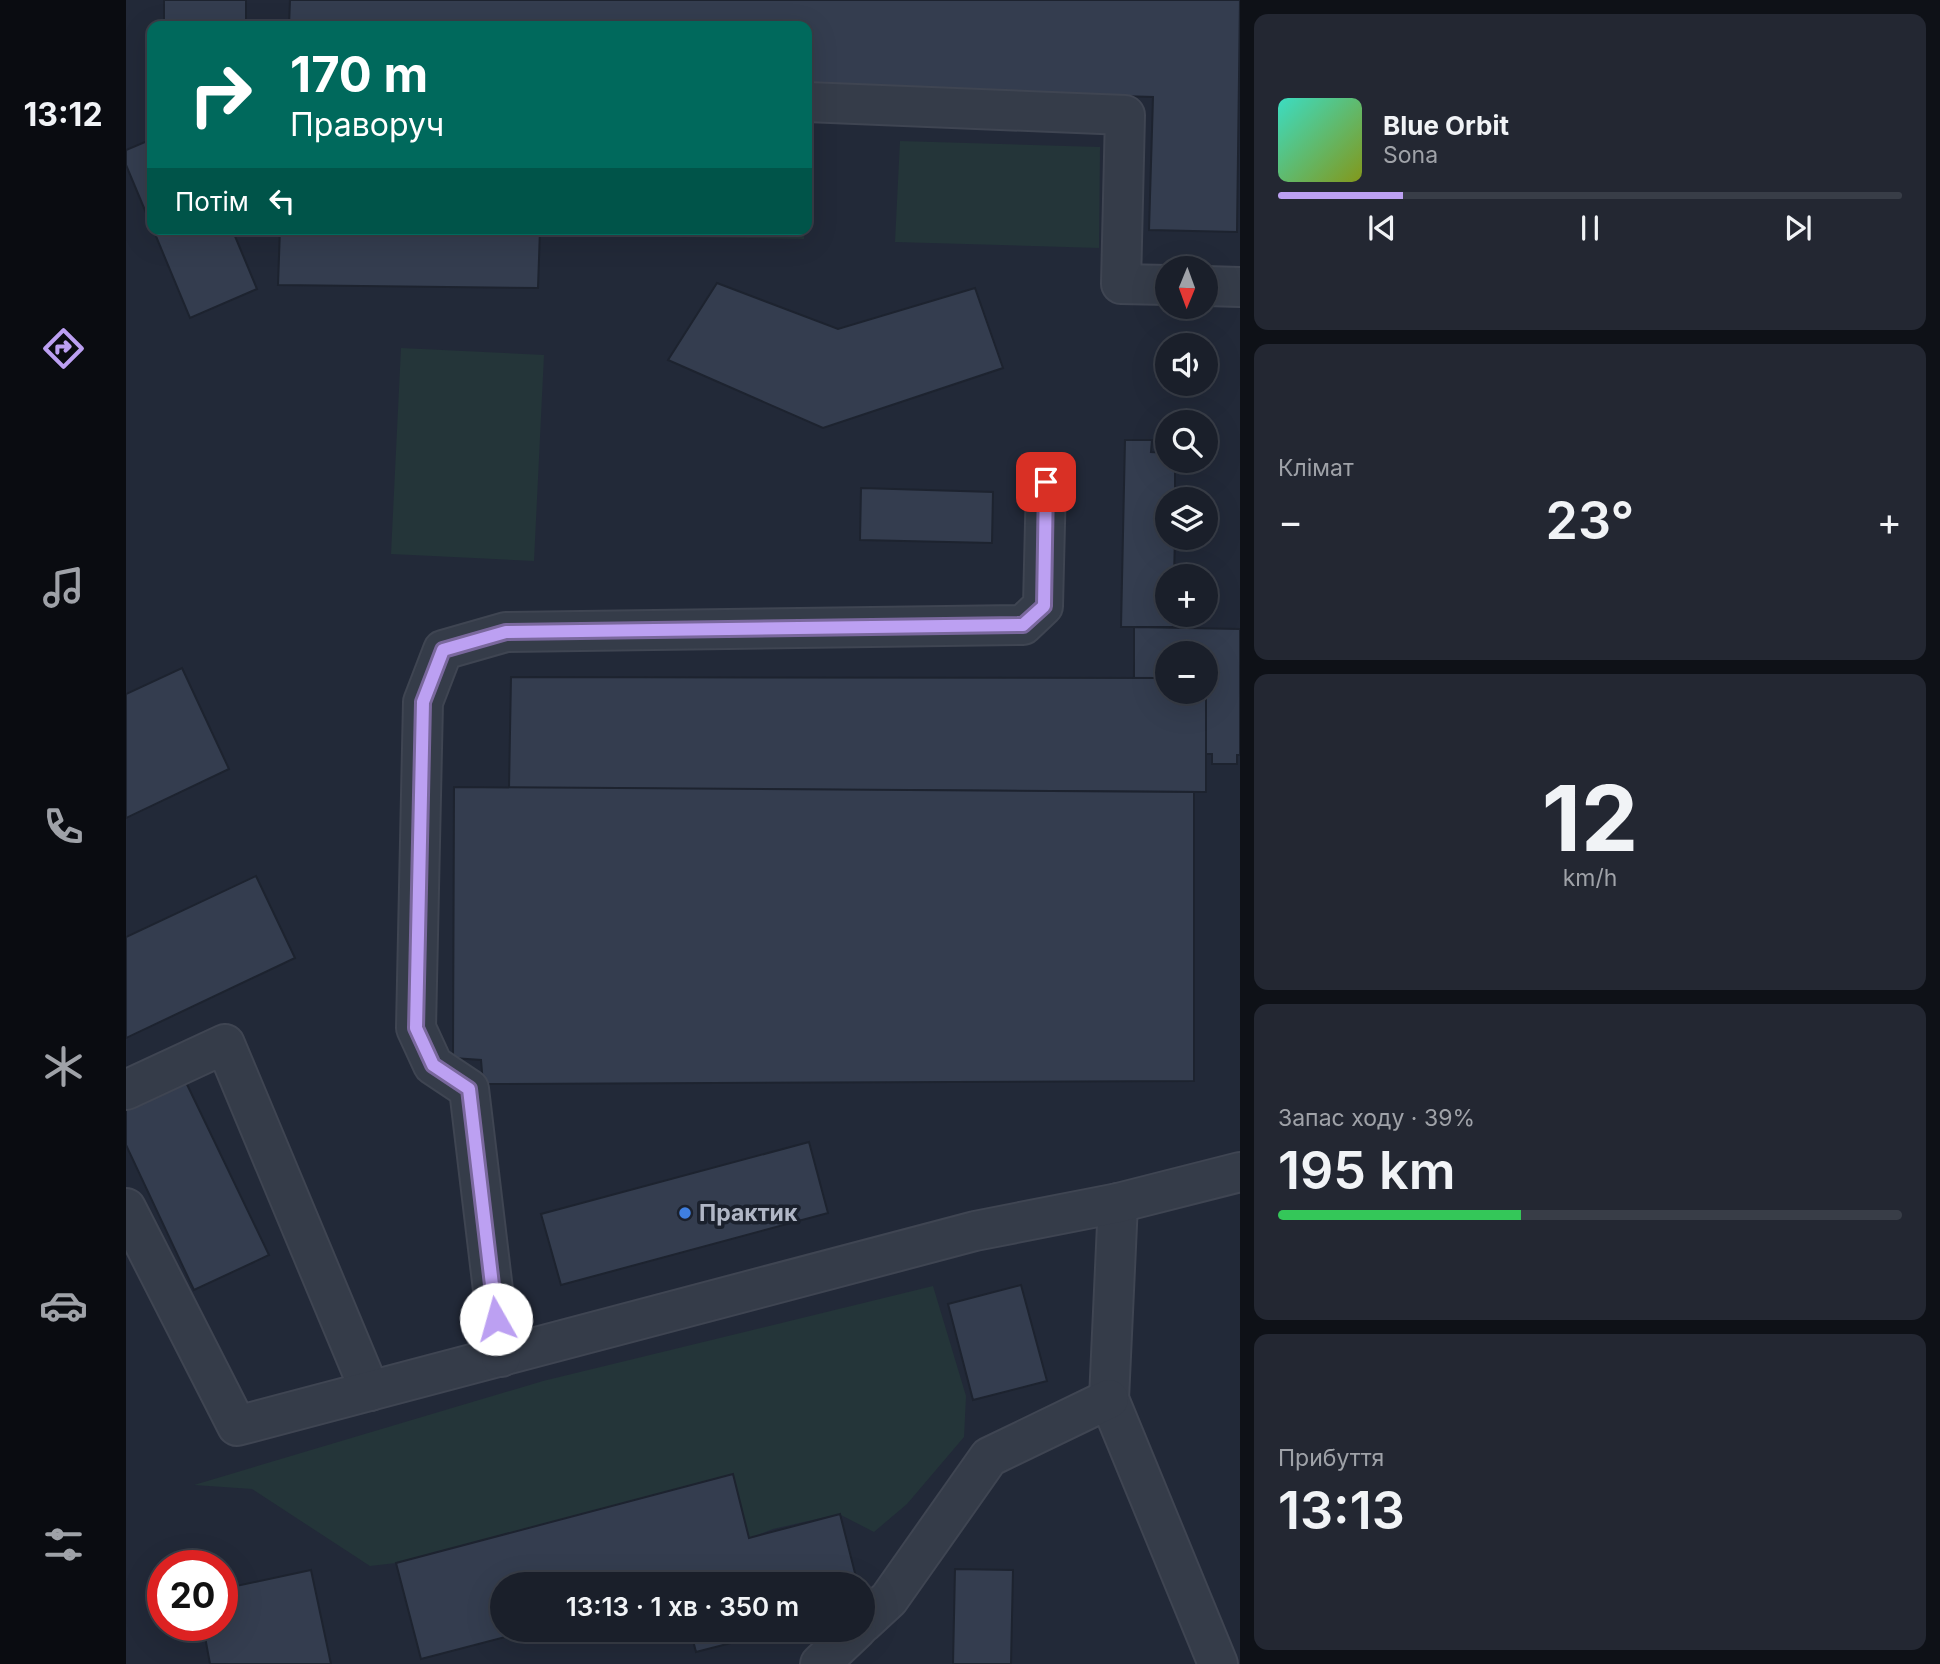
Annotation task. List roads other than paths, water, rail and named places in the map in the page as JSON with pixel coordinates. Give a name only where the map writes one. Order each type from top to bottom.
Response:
[{"type":"lane","points":[[812,102],[1125,115],[1121,284],[1155,285]]},
{"type":"lane","points":[[1218,286],[1240,287]]},
{"type":"lane","points":[[500,1357],[469,1089],[433,1065],[416,1028],[423,702],[443,650],[506,632],[1023,625],[1044,606],[1046,482]]},
{"type":"lane","points":[[126,1090],[225,1044],[370,1391]]},
{"type":"lane","points":[[126,1208],[237,1426],[975,1231],[1118,1203],[1240,1171]]},
{"type":"lane","points":[[1118,1203],[1110,1399],[1218,1664]]},
{"type":"lane","points":[[875,1612],[889,1599],[989,1457],[1110,1399]]},
{"type":"lane","points":[[820,1664],[843,1642]]},
{"type":"place","name":"Практик","points":[[685,1213]]}]
